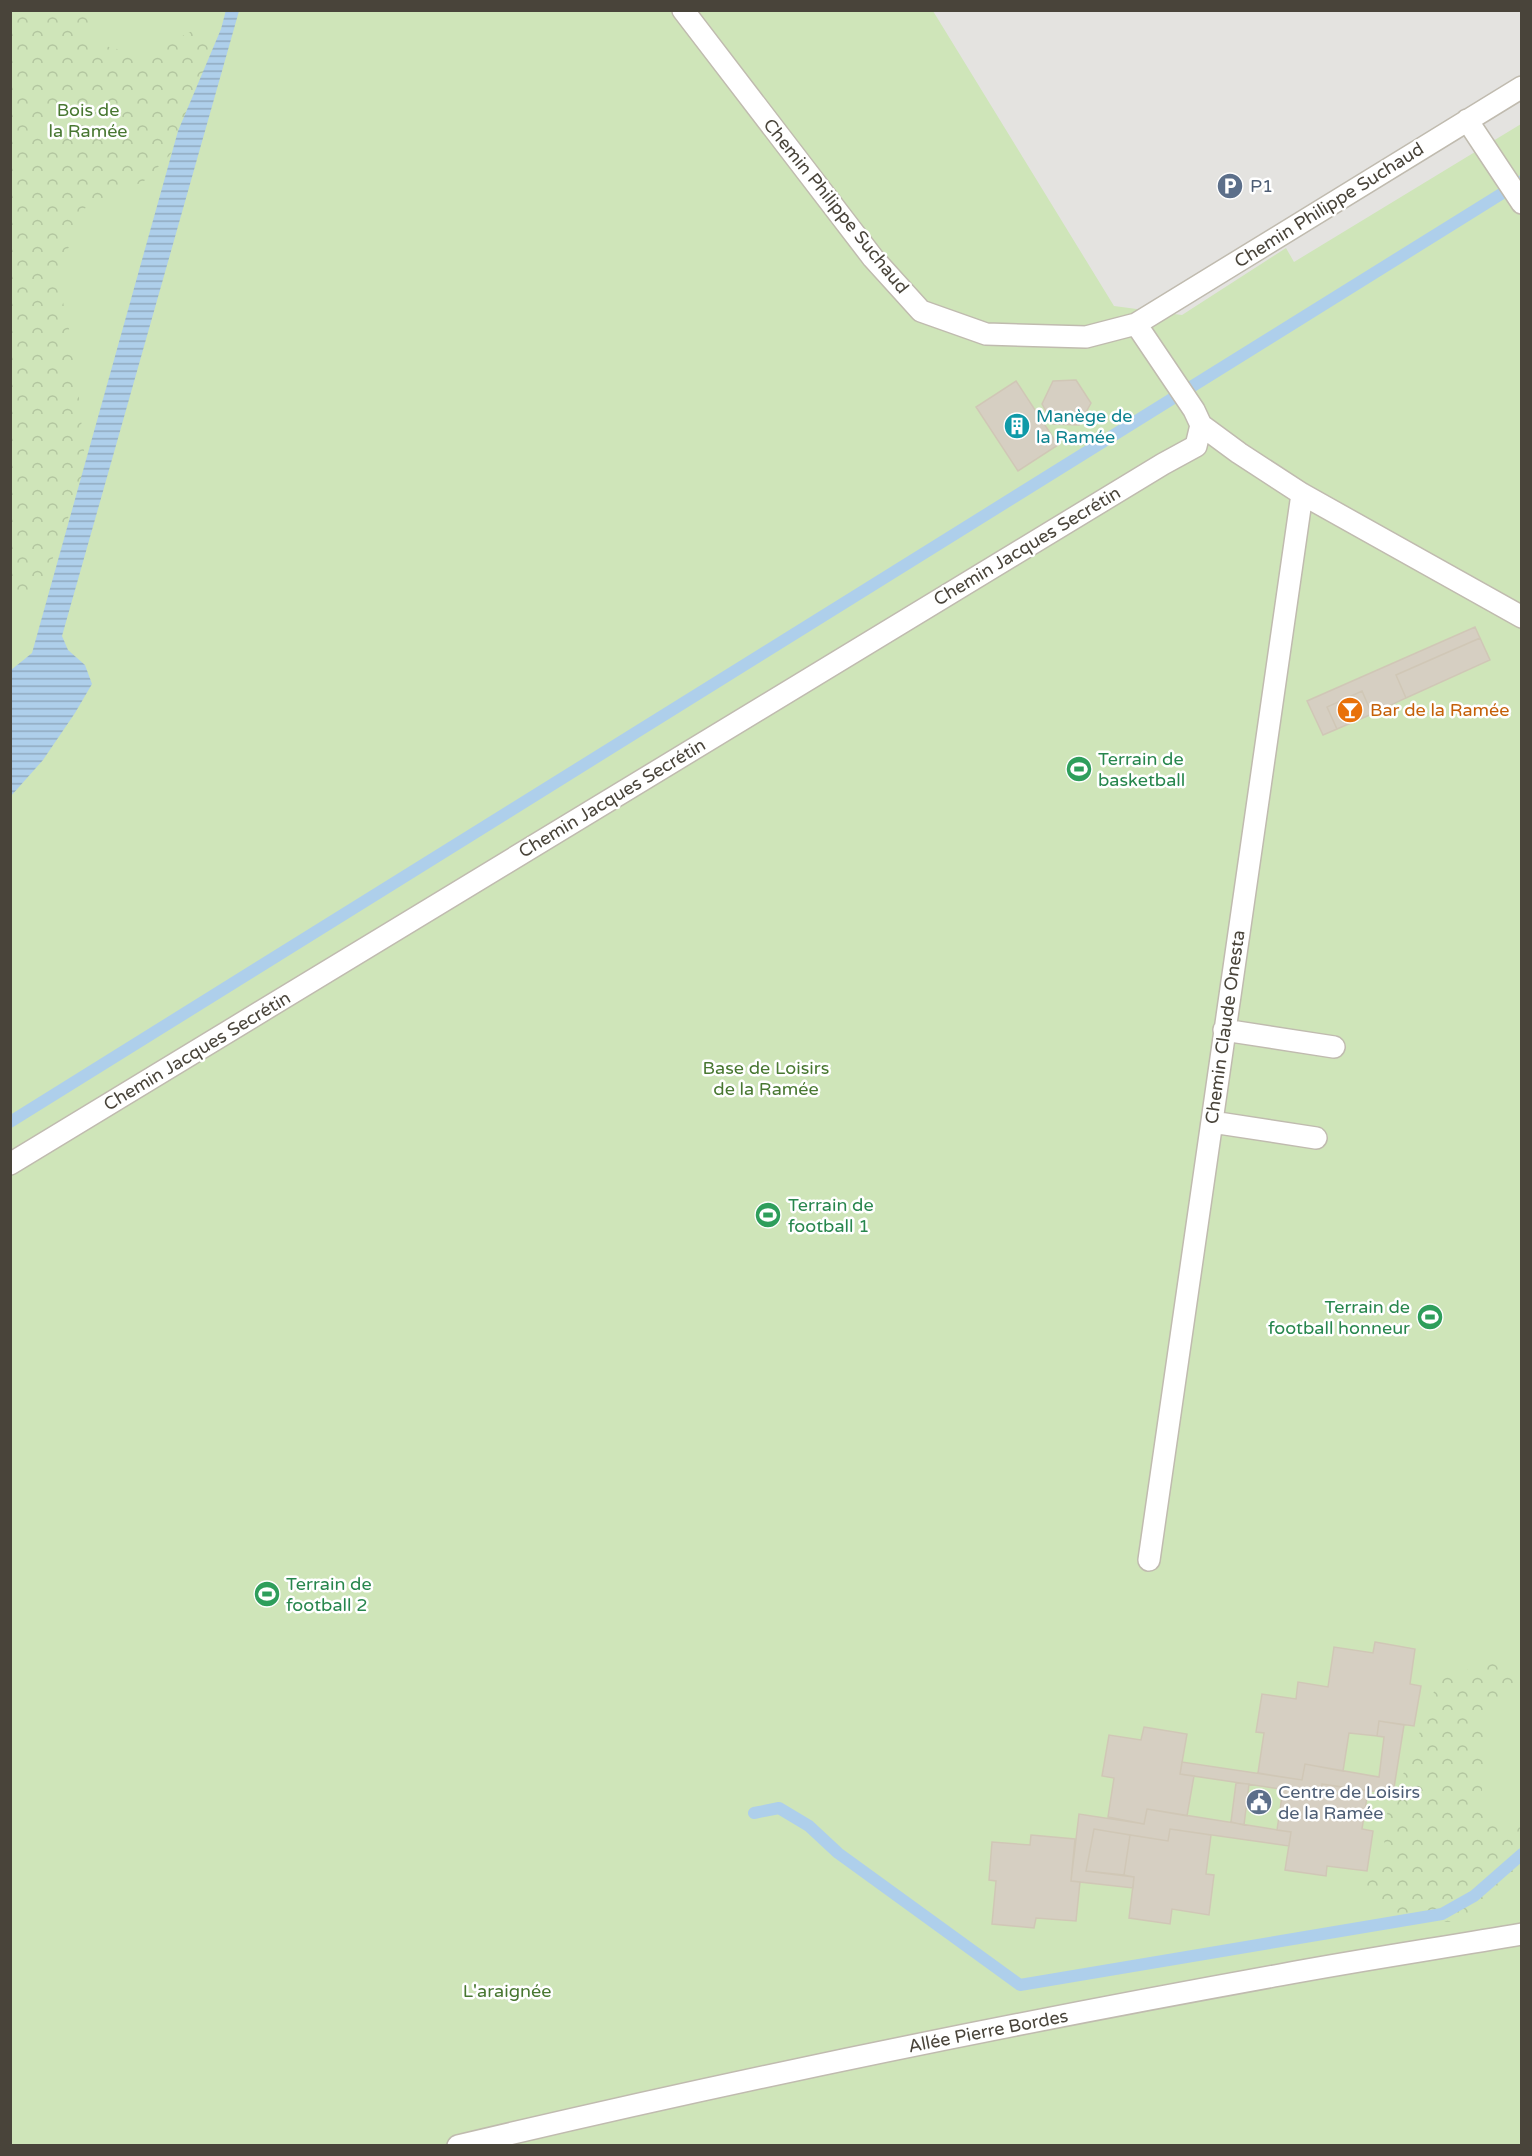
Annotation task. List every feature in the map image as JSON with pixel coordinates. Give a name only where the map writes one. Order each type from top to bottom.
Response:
[{"type":"lane","name":"Chemin Philippe Suchaud","points":[[683,10],[873,258],[921,311],[986,334],[1086,337],[1136,324],[1521,87]]},
{"type":"lane","points":[[1467,120],[1521,202]]},
{"type":"lane","points":[[1136,324],[1198,417],[1239,453],[1302,494],[1521,617]]},
{"type":"lane","name":"Chemin Jacques Secrétin","points":[[10,1164],[1196,446],[1198,417]]},
{"type":"lane","name":"Chemin Claude Onesta","points":[[1149,1560],[1302,494]]},
{"type":"lane","points":[[1224,1030],[1334,1047]]},
{"type":"lane","points":[[1212,1122],[1316,1138]]},
{"type":"lane","name":"Allée Pierre Bordes","points":[[458,2145],[654,2099],[1018,2024],[1282,1974],[1521,1934]]},
{"type":"green space","name":"Base de Loisirs de la Ramée","points":[[11,11],[1521,11],[1521,2145],[11,2145]]},
{"type":"green space","name":"Bois de la Ramée","points":[[11,11],[100,11],[83,40],[143,56],[200,27],[216,64],[170,155],[143,182],[87,204],[57,275],[75,356],[86,471],[43,584],[11,601]]},
{"type":"green space","points":[[1501,1658],[1516,1680],[1487,1711],[1480,1811],[1521,1828],[1521,1877],[1463,1922],[1391,1921],[1365,1887],[1383,1855],[1388,1805],[1410,1760],[1438,1680]]},
{"type":"shaded area","name":"P1","points":[[933,11],[1521,11],[1521,124],[1294,262],[1286,248],[1182,315],[1114,306]]},
{"type":"water","points":[[226,10],[239,11],[62,636],[68,650],[85,665],[92,684],[43,760],[11,796],[11,670],[32,653],[178,131],[221,29]]},
{"type":"building","name":"Manège de la Ramée","points":[[1076,380],[1091,403],[1079,425],[1053,424],[1042,404],[1053,381]]},
{"type":"building","name":"Manège de la Ramée","points":[[1016,381],[1058,445],[1018,471],[976,407]]},
{"type":"building","points":[[1475,627],[1480,638],[1396,675],[1406,698],[1372,714],[1362,691],[1327,707],[1337,729],[1323,735],[1307,701]]},
{"type":"building","points":[[1480,638],[1490,660],[1406,698],[1396,675]]},
{"type":"building","name":"Bar de la Ramée","points":[[1362,691],[1372,714],[1337,729],[1327,707]]},
{"type":"building","points":[[1375,1642],[1415,1649],[1410,1684],[1421,1686],[1414,1726],[1379,1721],[1377,1736],[1349,1733],[1343,1771],[1305,1764],[1302,1780],[1258,1773],[1264,1733],[1256,1732],[1262,1694],[1296,1699],[1298,1682],[1328,1687],[1334,1647],[1373,1653]]},
{"type":"building","points":[[1379,1721],[1404,1725],[1393,1794],[1322,1784],[1321,1795],[1180,1774],[1182,1762],[1302,1780],[1305,1764],[1379,1777],[1384,1737],[1377,1736]]},
{"type":"building","points":[[1144,1727],[1187,1734],[1180,1774],[1194,1776],[1187,1816],[1147,1809],[1144,1824],[1108,1817],[1114,1778],[1102,1776],[1109,1735],[1141,1740]]},
{"type":"building","points":[[1236,1783],[1249,1784],[1244,1825],[1231,1822]]},
{"type":"building","points":[[1322,1784],[1368,1791],[1362,1829],[1373,1831],[1367,1871],[1327,1866],[1326,1876],[1285,1870],[1291,1832],[1277,1830],[1283,1789],[1321,1795]]},
{"type":"building","points":[[1147,1809],[1291,1832],[1289,1846],[1170,1829],[1168,1841],[1094,1829],[1086,1871],[1134,1877],[1133,1888],[1071,1881],[1079,1814],[1144,1824]]},
{"type":"building","points":[[1094,1829],[1130,1835],[1124,1875],[1086,1871]]},
{"type":"building","points":[[1170,1829],[1211,1835],[1206,1874],[1214,1875],[1209,1915],[1172,1909],[1170,1924],[1129,1918],[1134,1877],[1124,1875],[1130,1835],[1168,1841]]},
{"type":"building","points":[[1031,1835],[1075,1839],[1071,1881],[1080,1882],[1076,1921],[1036,1918],[1034,1928],[992,1924],[996,1881],[989,1880],[992,1842],[1030,1845]]},
{"type":"waterway","points":[[10,1122],[1522,181]]},
{"type":"waterway","points":[[754,1813],[779,1808],[809,1826],[838,1853],[1020,1985],[1442,1914],[1474,1896],[1522,1854]]},
{"type":"place","name":"P1","points":[[1230,186]]},
{"type":"place","name":"Manège de la Ramée","points":[[1017,426]]},
{"type":"place","name":"Bar de la Ramée","points":[[1350,710]]},
{"type":"place","name":"Terrain de basketball","points":[[1079,769]]},
{"type":"place","name":"Terrain de football 1","points":[[768,1215]]},
{"type":"place","name":"Terrain de football honneur","points":[[1430,1317]]},
{"type":"place","name":"Terrain de football 2","points":[[267,1594]]},
{"type":"place","name":"Centre de Loisirs de la Ramée","points":[[1259,1802]]},
{"type":"park label","name":"L'araignée","points":[[507,1991]]}]
